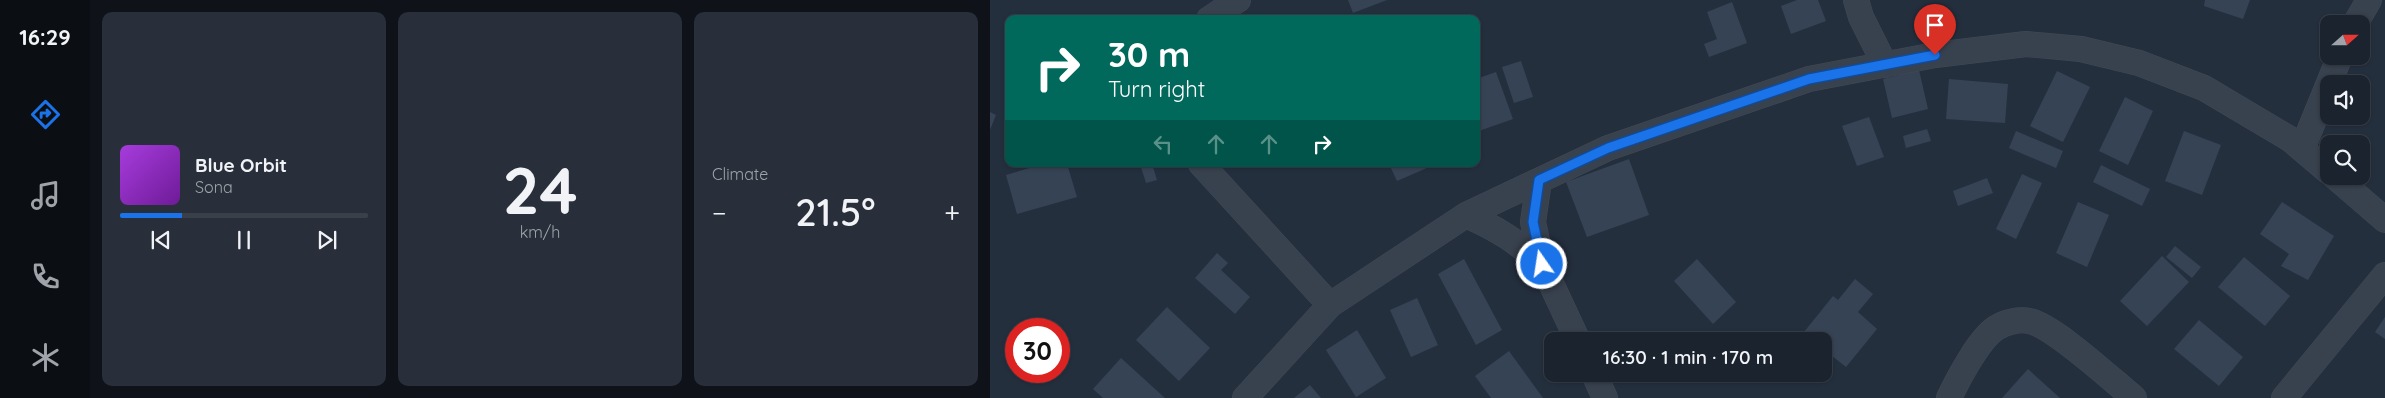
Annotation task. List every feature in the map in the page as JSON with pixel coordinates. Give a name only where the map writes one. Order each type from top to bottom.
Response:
[{"type":"street","points":[[1215,15],[1238,0]]},
{"type":"street","points":[[1856,0],[1861,17],[1885,65]]},
{"type":"street","points":[[2360,15],[2369,0]]},
{"type":"street","points":[[1245,398],[1330,305],[1466,215],[1608,148],[1809,79],[1935,55],[2026,44],[2081,49],[2139,63],[2204,88],[2290,139],[2320,164]]},
{"type":"street","points":[[2302,149],[2336,65]]},
{"type":"street","points":[[1203,167],[1330,305]]},
{"type":"street","points":[[1539,180],[1533,222],[1542,264],[1574,332]]},
{"type":"street","points":[[2344,185],[2385,220]]},
{"type":"street","points":[[1466,215],[1504,233],[1542,264]]},
{"type":"street","points":[[2284,398],[2385,275]]},
{"type":"street","points":[[1949,398],[1977,350],[1995,328],[2010,321],[2030,321],[2055,334],[2134,398]]},
{"type":"street","points":[[1598,382],[1605,398]]},
{"type":"building","points":[[1348,0],[1387,0],[1353,13]]},
{"type":"building","points":[[1797,0],[1818,0],[1826,21],[1791,34],[1781,6]]},
{"type":"building","points":[[2205,0],[2250,0],[2243,19],[2204,6]]},
{"type":"building","points":[[1732,2],[1747,43],[1709,57],[1704,44],[1717,39],[1707,12]]},
{"type":"building","points":[[1521,61],[1533,97],[1514,103],[1502,67]]},
{"type":"building","points":[[1919,70],[1928,109],[1892,118],[1883,79]]},
{"type":"building","points":[[2057,71],[2090,87],[2063,142],[2030,126]]},
{"type":"building","points":[[1496,72],[1513,119],[1480,131],[1480,78]]},
{"type":"building","points":[[1949,79],[2008,84],[2005,123],[1946,119]]},
{"type":"building","points":[[2125,97],[2153,111],[2128,165],[2099,151]]},
{"type":"building","points":[[990,112],[996,115],[990,130]]},
{"type":"building","points":[[1869,117],[1884,157],[1857,166],[1842,126]]},
{"type":"building","points":[[1927,129],[1931,141],[1906,148],[1903,136]]},
{"type":"building","points":[[2016,131],[2063,151],[2056,168],[2009,148]]},
{"type":"building","points":[[2184,131],[2221,145],[2202,195],[2165,181]]},
{"type":"building","points":[[1629,159],[1649,215],[1587,237],[1566,182]]},
{"type":"building","points":[[2101,165],[2150,189],[2142,206],[2093,182]]},
{"type":"building","points":[[1033,167],[1068,167],[1077,197],[1017,214],[1006,175]]},
{"type":"building","points":[[1141,167],[1153,167],[1157,180],[1146,183]]},
{"type":"building","points":[[1390,167],[1429,167],[1397,181]]},
{"type":"building","points":[[2022,174],[2042,183],[2016,239],[1996,229]]},
{"type":"building","points":[[1987,178],[1993,193],[1958,206],[1953,191]]},
{"type":"building","points":[[2078,202],[2109,215],[2087,267],[2056,253]]},
{"type":"building","points":[[2282,202],[2334,236],[2308,280],[2281,266],[2289,254],[2260,234]]},
{"type":"building","points":[[2175,246],[2201,267],[2192,278],[2166,257]]},
{"type":"building","points":[[1217,253],[1228,263],[1221,270],[1250,297],[1235,314],[1195,278]]},
{"type":"building","points":[[2162,256],[2189,282],[2147,326],[2120,301]]},
{"type":"building","points":[[2244,257],[2290,296],[2265,326],[2218,287]]},
{"type":"building","points":[[1464,259],[1502,330],[1476,345],[1438,274]]},
{"type":"building","points":[[1697,259],[1736,302],[1713,324],[1674,281]]},
{"type":"building","points":[[1855,279],[1873,294],[1858,312],[1877,329],[1846,367],[1832,356],[1832,332],[1804,332],[1833,296],[1838,300]]},
{"type":"building","points":[[1417,298],[1438,345],[1411,357],[1390,310]]},
{"type":"building","points":[[1167,307],[1210,348],[1179,381],[1136,340]]},
{"type":"building","points":[[2385,317],[2385,339],[2375,332]]},
{"type":"building","points":[[2199,320],[2243,357],[2219,386],[2174,349]]},
{"type":"building","points":[[1357,330],[1386,378],[1356,397],[1326,350]]},
{"type":"building","points":[[1509,351],[1543,398],[1491,398],[1475,376]]},
{"type":"building","points":[[1121,358],[1165,398],[1103,398],[1093,389]]},
{"type":"building","points":[[2028,369],[2060,398],[2002,398]]},
{"type":"building","points":[[1310,385],[1321,398],[1294,398]]},
{"type":"route","points":[[1542,264],[1533,222],[1539,180],[1608,148],[1809,79],[1935,55]]}]
